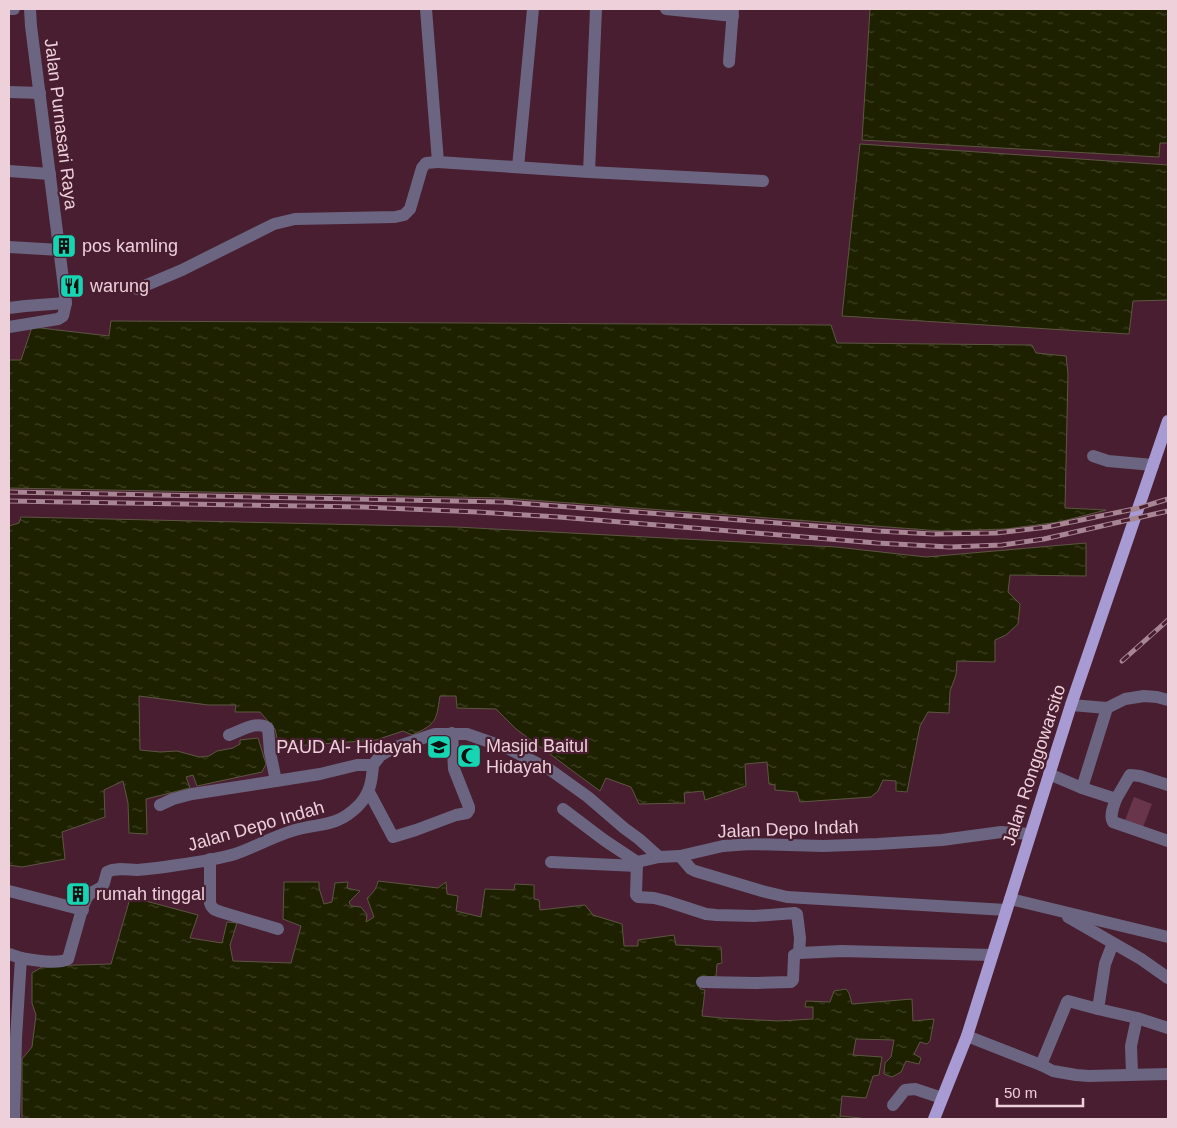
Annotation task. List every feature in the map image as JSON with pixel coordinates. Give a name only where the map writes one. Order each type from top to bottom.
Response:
[{"type":"main road","name":"Jalan Ronggowarsito","points":[[934,1119],[967,1036],[1071,705],[1168,421]]},
{"type":"street","points":[[9,9],[14,9]]},
{"type":"street","name":"Jalan Purnasari Raya","points":[[30,9],[66,303]]},
{"type":"street","points":[[426,9],[438,162]]},
{"type":"street","points":[[518,167],[533,9]]},
{"type":"street","points":[[589,172],[596,9]]},
{"type":"street","points":[[666,9],[733,12],[729,62]]},
{"type":"street","points":[[9,92],[40,93]]},
{"type":"street","points":[[137,289],[182,270],[274,224],[295,219],[395,217],[404,215],[410,209],[422,168],[426,163],[438,162],[763,181]]},
{"type":"street","points":[[9,171],[50,174]]},
{"type":"street","points":[[9,247],[60,250]]},
{"type":"street","points":[[9,308],[66,303],[63,316],[58,319],[9,327]]},
{"type":"street","points":[[1093,456],[1108,461],[1153,465]]},
{"type":"street","points":[[1071,705],[1107,708],[1125,700],[1144,696],[1168,700]]},
{"type":"street","points":[[1082,788],[1107,708]]},
{"type":"street","points":[[229,735],[258,724],[268,728],[270,732],[270,752],[276,781]]},
{"type":"street","points":[[452,733],[454,769],[469,810],[467,813],[393,837],[369,792],[372,765],[380,756],[393,748],[434,734],[452,733],[467,734],[507,748],[549,769],[588,797],[659,857]]},
{"type":"street","points":[[160,805],[192,794],[320,774],[357,765],[372,765]]},
{"type":"street","points":[[1049,774],[1082,788],[1116,799]]},
{"type":"street","points":[[1168,785],[1140,776],[1130,775],[1116,799],[1111,820],[1168,841]]},
{"type":"street","name":"Jalan Depo Indah","points":[[21,958],[63,962],[68,959],[82,910],[88,897],[91,893],[102,887],[107,872],[110,870],[147,869],[235,854],[291,832],[329,824],[341,819],[358,806],[369,792]]},
{"type":"street","points":[[563,809],[637,864],[636,895],[638,897],[666,900],[706,914],[754,916],[795,913],[797,914],[800,953]]},
{"type":"street","name":"Jalan Depo Indah","points":[[551,862],[637,864],[659,857],[680,856],[718,847],[737,845],[823,846],[942,840],[1001,832],[1030,834]]},
{"type":"street","points":[[680,856],[695,871],[787,897],[1008,905],[1055,909],[1168,937]]},
{"type":"street","points":[[210,859],[211,907],[221,912],[278,929]]},
{"type":"street","points":[[9,891],[82,910]]},
{"type":"street","points":[[1055,909],[1141,959],[1168,978]]},
{"type":"street","points":[[1098,1009],[1105,964],[1113,942]]},
{"type":"street","points":[[702,982],[756,984],[791,982],[793,980],[794,955],[800,953],[842,951],[992,955]]},
{"type":"street","points":[[9,954],[21,958],[13,998],[12,1090],[14,1119]]},
{"type":"street","points":[[1042,1065],[1068,1001],[1137,1018],[1168,1028]]},
{"type":"street","points":[[1132,1074],[1130,1046],[1137,1018]]},
{"type":"street","points":[[967,1036],[1054,1071],[1076,1075],[1168,1074]]},
{"type":"street","points":[[893,1105],[905,1090],[915,1089],[942,1098]]},
{"type":"shaded area","points":[[1134,797],[1152,804],[1143,827],[1125,820]]},
{"type":"water","points":[[870,9],[1168,9],[1168,143],[1160,143],[1159,157],[862,140]]},
{"type":"water","points":[[860,144],[1168,165],[1168,300],[1133,301],[1129,334],[842,316]]},
{"type":"water","points":[[111,321],[831,325],[837,343],[1032,345],[1036,353],[1066,356],[1068,374],[1065,508],[1106,510],[1059,522],[1006,529],[941,531],[504,498],[9,488],[9,360],[21,360],[32,327],[109,336]]},
{"type":"water","points":[[21,517],[456,527],[836,547],[926,557],[1086,543],[1086,576],[1010,575],[1008,592],[1020,604],[1018,624],[1006,635],[995,640],[995,662],[957,661],[956,675],[950,691],[949,713],[928,712],[920,726],[907,792],[896,791],[896,781],[883,780],[878,791],[871,797],[800,802],[797,792],[775,790],[775,785],[769,784],[767,762],[745,764],[746,786],[705,800],[703,791],[684,793],[685,803],[639,804],[631,787],[606,778],[600,791],[516,729],[496,709],[457,708],[456,696],[440,696],[434,721],[426,728],[412,735],[403,731],[376,740],[279,747],[275,729],[260,712],[235,712],[236,705],[208,705],[139,696],[140,750],[177,751],[199,757],[209,756],[217,751],[233,748],[240,744],[240,740],[258,738],[266,764],[262,772],[197,786],[193,775],[186,777],[190,788],[146,799],[147,834],[129,833],[128,803],[123,781],[104,790],[105,817],[62,832],[65,859],[22,867],[9,865],[9,526],[19,523]]},
{"type":"water","points":[[378,881],[438,888],[446,882],[447,894],[458,896],[456,911],[481,917],[485,889],[514,890],[515,884],[534,885],[534,899],[539,900],[540,910],[585,905],[593,915],[622,924],[624,946],[638,946],[638,940],[674,935],[676,945],[721,947],[722,963],[717,964],[716,976],[700,979],[700,989],[705,990],[702,1016],[778,1021],[813,1019],[813,1007],[805,1007],[806,1001],[830,1002],[834,991],[846,989],[852,1004],[912,999],[913,1021],[934,1019],[930,1041],[927,1044],[920,1042],[914,1054],[921,1058],[919,1064],[906,1061],[901,1072],[892,1077],[884,1074],[885,1063],[891,1057],[894,1040],[856,1039],[853,1055],[882,1057],[879,1075],[873,1076],[866,1098],[842,1096],[840,1116],[860,1119],[22,1119],[22,1059],[32,1047],[36,1015],[32,1003],[32,973],[44,966],[111,964],[131,895],[142,900],[198,915],[190,938],[222,943],[227,922],[237,923],[230,945],[233,961],[291,963],[301,926],[283,919],[284,882],[319,882],[324,904],[332,902],[335,883],[348,882],[347,888],[360,891],[349,902],[351,906],[361,907],[367,915],[366,922],[374,917],[367,898],[377,886]]},
{"type":"railway","points":[[9,492],[503,502],[933,534],[996,533],[1047,527],[1139,508],[1168,499]]},
{"type":"railway","points":[[9,501],[363,507],[477,512],[950,547],[1002,545],[1044,539],[1168,511]]},
{"type":"railway","points":[[1122,661],[1168,620]]},
{"type":"place","name":"pos kamling","points":[[64,246]]},
{"type":"place","name":"warung","points":[[72,286]]},
{"type":"place","name":"PAUD Al- Hidayah","points":[[439,747]]},
{"type":"place","name":"Masjid Baitul Hidayah","points":[[469,756]]},
{"type":"place","name":"rumah tinggal","points":[[78,894]]}]
